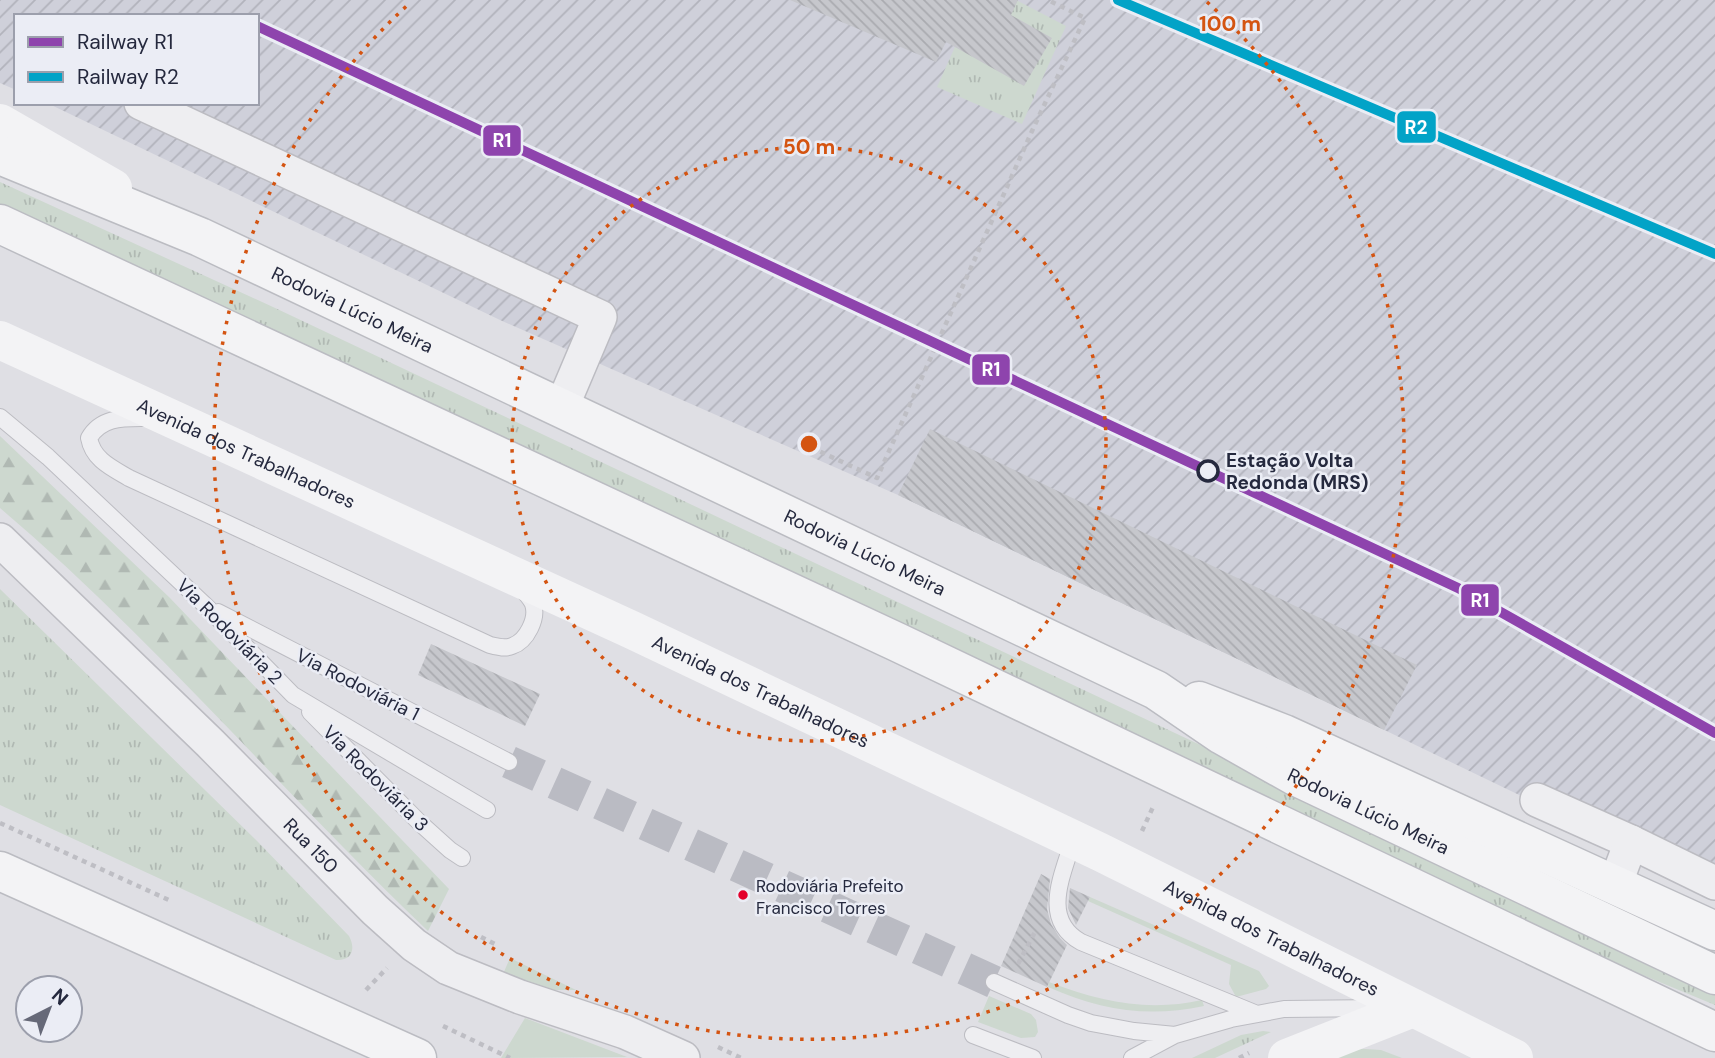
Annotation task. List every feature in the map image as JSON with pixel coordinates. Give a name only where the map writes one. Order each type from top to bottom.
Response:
[{"type":"main road","points":[[0,123],[200,237]]},
{"type":"main road","name":"Rodovia Lúcio Meira","points":[[0,155],[200,237],[1156,690],[1222,735],[1293,775],[1715,975]]},
{"type":"main road","points":[[0,224],[885,636],[1715,1032]]},
{"type":"main road","name":"Avenida dos Trabalhadores","points":[[0,340],[632,630],[1073,840],[1514,1058]]},
{"type":"main road","points":[[1156,690],[1220,708],[1284,734],[1705,927]]},
{"type":"main road","points":[[0,871],[417,1058]]},
{"type":"main road","points":[[1269,1055],[1413,1008]]},
{"type":"street","points":[[145,105],[600,317],[561,409]]},
{"type":"street","name":"Rua 150","points":[[0,540],[191,724],[375,910],[414,945],[448,968],[520,997],[625,1032],[683,1058]]},
{"type":"street","points":[[1537,800],[1715,883]]},
{"type":"street","points":[[1615,885],[1630,842]]},
{"type":"lane","name":"Via Rodoviária 2","points":[[0,417],[41,450],[206,606],[293,695],[487,810]]},
{"type":"lane","points":[[167,417],[124,418],[99,425],[89,438],[91,447],[96,456],[130,478],[501,648],[510,648],[517,644],[533,620],[533,604],[513,577]]},
{"type":"lane","name":"Via Rodoviária 1","points":[[206,606],[509,762]]},
{"type":"lane","name":"Via Rodoviária 3","points":[[293,695],[419,823],[462,858]]},
{"type":"lane","points":[[1073,840],[1057,895],[1059,920],[1065,931],[1081,942],[1257,1014]]},
{"type":"lane","points":[[994,982],[1091,1023],[1175,1035]]},
{"type":"lane","points":[[1132,1058],[1175,1035],[1257,1014],[1289,1009],[1413,1008]]},
{"type":"lane","points":[[973,1035],[1033,1058]]},
{"type":"path","points":[[807,455],[810,447],[877,478],[1085,18],[1048,0]]},
{"type":"path","points":[[1239,1058],[1269,1055]]},
{"type":"shaded area","points":[[0,0],[1715,0],[1715,893],[1606,837],[898,495],[500,320],[51,105],[259,105],[259,14],[14,14],[14,89],[0,83]]},
{"type":"green space","points":[[976,0],[1016,0],[1066,26],[1022,124],[937,87]]},
{"type":"green space","points":[[0,182],[273,307],[1715,988],[1715,1005],[1534,930],[0,209]]},
{"type":"green space","points":[[0,436],[169,597],[449,889],[428,931],[111,610],[0,508]]},
{"type":"green space","points":[[0,589],[258,842],[349,936],[352,950],[349,956],[336,960],[0,805]]},
{"type":"green space","points":[[1090,897],[1259,971],[1269,986],[1236,997],[1229,984],[1231,965],[1088,901]]},
{"type":"green space","points":[[510,958],[576,990],[542,990],[503,974]]},
{"type":"green space","points":[[1049,982],[1087,995],[1125,1003],[1163,1005],[1202,1000],[1204,1006],[1163,1011],[1124,1010],[1067,995],[1048,987]]},
{"type":"green space","points":[[989,996],[1031,1014],[1036,1020],[1038,1032],[1035,1037],[1021,1038],[978,1022]]},
{"type":"green space","points":[[525,1018],[627,1057],[501,1058]]},
{"type":"green space","points":[[1271,1032],[1215,1058],[1192,1058],[1241,1035]]},
{"type":"green space","points":[[1350,1048],[1381,1050],[1402,1058],[1315,1058]]},
{"type":"building","points":[[790,0],[1018,0],[1011,15],[1052,38],[1024,86],[946,42],[936,62]]},
{"type":"building","points":[[930,429],[1417,665],[1384,730],[898,495]]},
{"type":"building","points":[[431,644],[540,694],[525,726],[418,675]]},
{"type":"building","points":[[1041,874],[1050,879],[1047,909],[1051,924],[1067,945],[1047,987],[1001,966]]},
{"type":"building","points":[[1070,888],[1090,897],[1076,925],[1068,908]]},
{"type":"tunnel","points":[[509,762],[994,982]]},
{"type":"rail line","name":"R2","points":[[1118,0],[1715,254]]},
{"type":"rail line","name":"R1","points":[[259,27],[1458,588],[1715,733]]},
{"type":"place","name":"Estação Volta Redonda (MRS)","points":[[1208,471]]},
{"type":"place","name":"Rodoviária Prefeito Francisco Torres","points":[[743,895]]}]
